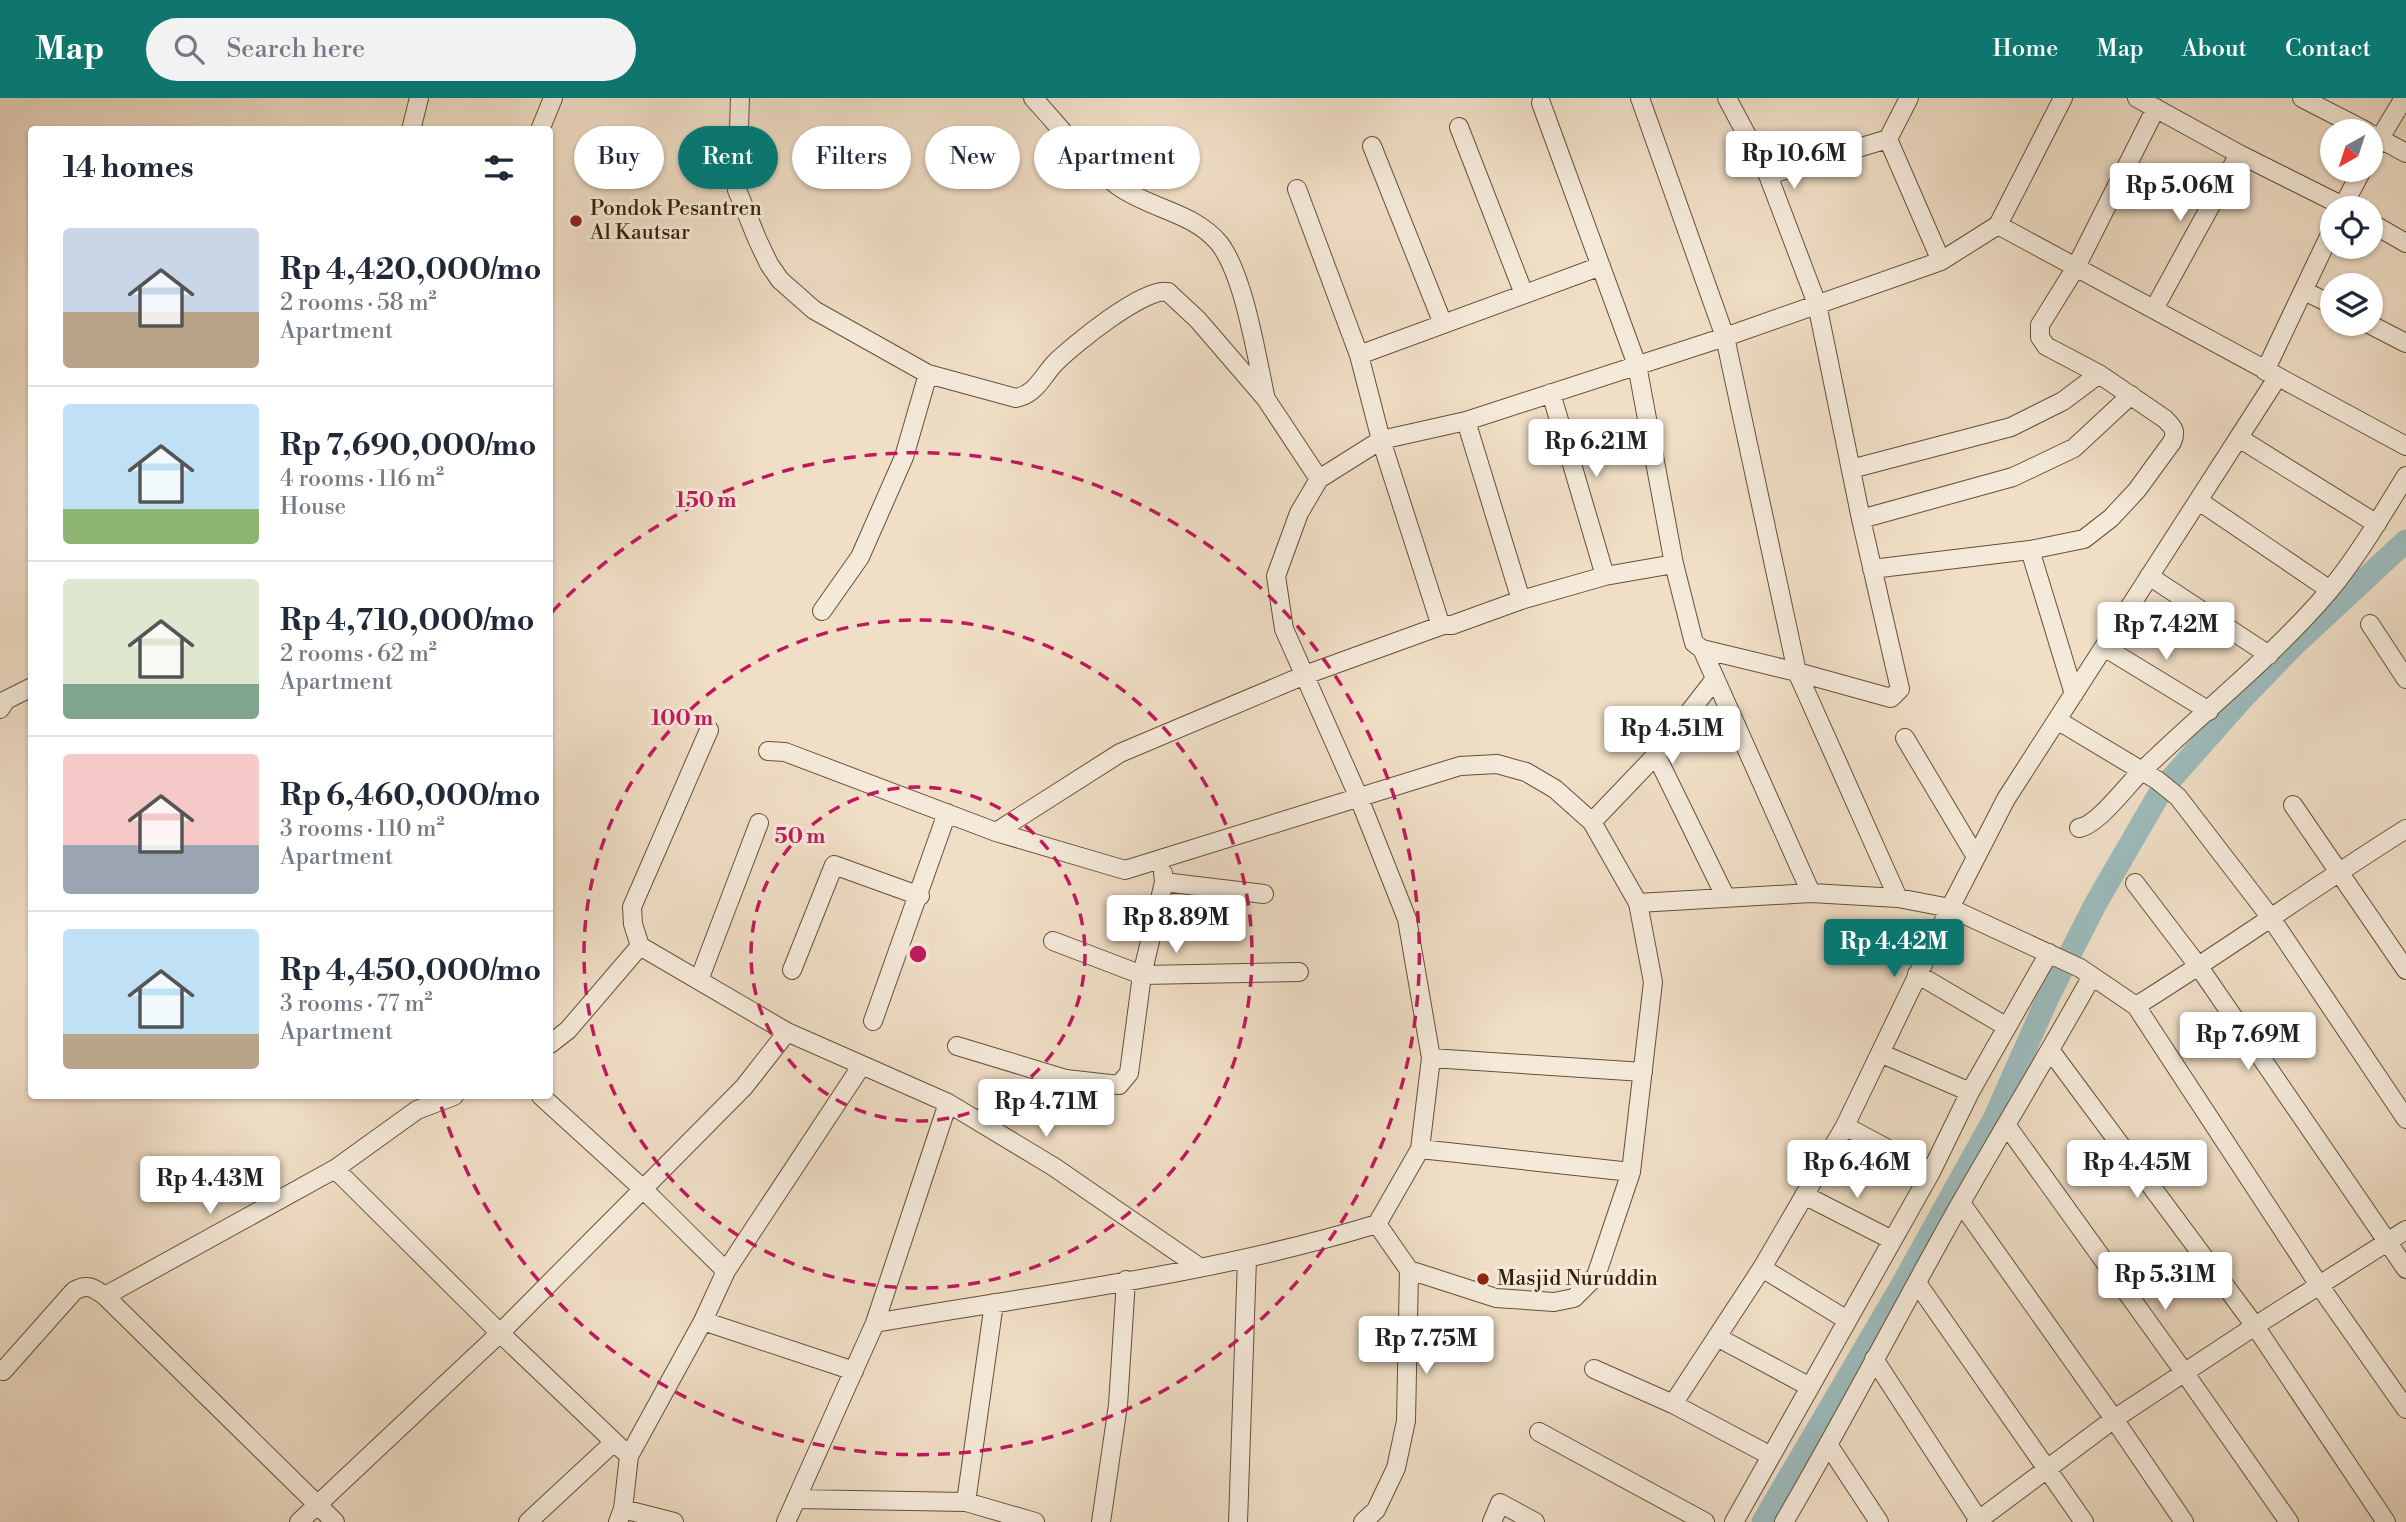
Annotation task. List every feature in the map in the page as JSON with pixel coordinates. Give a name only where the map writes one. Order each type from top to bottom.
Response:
[{"type":"street","points":[[412,126],[419,98]]},
{"type":"street","points":[[542,126],[553,98]]},
{"type":"street","points":[[740,98],[737,190],[769,264],[780,280],[814,310],[928,374],[1016,398],[1026,396],[1035,389],[1055,364],[1104,321],[1163,290],[1172,294],[1198,320],[1266,398],[1319,479]]},
{"type":"street","points":[[1033,98],[1119,187],[1199,223],[1219,243],[1230,262],[1248,320],[1266,398]]},
{"type":"street","points":[[1640,98],[1725,337],[1797,672],[1898,898]]},
{"type":"street","points":[[1702,649],[1891,698],[1898,694],[1900,689],[1861,519],[1817,304],[1768,175],[1727,98]]},
{"type":"street","points":[[1768,175],[1888,139],[1909,98]]},
{"type":"street","points":[[875,1324],[1247,1259],[1377,1224],[1420,1149],[1431,1059],[1406,919],[1359,798],[1284,629],[1276,576],[1299,513],[1319,479],[1381,440],[1466,421],[1725,337],[1941,261],[1998,225],[2063,98]]},
{"type":"street","points":[[2137,98],[2322,196]]},
{"type":"street","points":[[2302,98],[2338,119]]},
{"type":"street","points":[[2384,124],[2404,98]]},
{"type":"street","points":[[1541,103],[1637,365],[1674,564],[1692,639],[1702,649],[1811,893]]},
{"type":"street","points":[[1872,569],[2031,550],[2084,540],[2111,518],[2137,490],[2172,442],[2175,435],[2173,427],[2131,394],[2046,346],[2040,337],[2040,325],[2076,267],[2155,108]]},
{"type":"street","points":[[1459,127],[1524,294]]},
{"type":"street","points":[[1888,139],[1941,261]]},
{"type":"street","points":[[2384,144],[2406,153]]},
{"type":"street","points":[[1371,146],[1443,324]]},
{"type":"street","points":[[2154,309],[2239,154]]},
{"type":"street","points":[[1297,189],[1359,355],[1381,440],[1439,620],[1443,625]]},
{"type":"street","points":[[1998,225],[2406,446]]},
{"type":"street","points":[[2383,230],[2406,243]]},
{"type":"street","points":[[1673,1404],[1762,1268],[1845,1126],[1917,974],[2006,799],[2239,438],[2271,374],[2320,256]]},
{"type":"street","points":[[1359,355],[1601,266]]},
{"type":"street","points":[[2304,291],[2320,299]]},
{"type":"street","points":[[2383,331],[2406,343]]},
{"type":"street","points":[[822,611],[860,557],[904,457],[928,374]]},
{"type":"street","points":[[1851,469],[2011,427],[2063,401],[2099,374]]},
{"type":"street","points":[[1551,393],[1605,576]]},
{"type":"street","points":[[1861,519],[2012,477],[2074,448],[2131,394]]},
{"type":"street","points":[[1466,421],[1521,600]]},
{"type":"street","points":[[2239,438],[2377,524]]},
{"type":"street","points":[[2079,828],[2092,822],[2141,771],[2269,655],[2330,590],[2377,524],[2406,476]]},
{"type":"street","points":[[2199,500],[2330,590]]},
{"type":"street","points":[[2031,550],[2074,694]]},
{"type":"street","points":[[996,832],[1120,753],[1305,675],[1521,600],[1605,576],[1674,564]]},
{"type":"street","points":[[2149,576],[2269,655]]},
{"type":"street","points":[[2370,624],[2406,679]]},
{"type":"street","points":[[2104,646],[2209,711]]},
{"type":"street","points":[[1592,822],[1656,755],[1715,679]]},
{"type":"street","points":[[0,709],[6,700],[28,689]]},
{"type":"street","points":[[2057,720],[2157,780],[2178,797],[2271,918],[2406,1119]]},
{"type":"street","points":[[709,730],[632,907],[633,924],[640,946],[787,1032],[948,1103],[1054,1167],[1199,1267]]},
{"type":"street","points":[[1905,738],[1976,857]]},
{"type":"street","points":[[768,751],[785,751],[996,832],[1125,870],[1460,766],[1497,764],[1526,772],[1555,789],[1592,822],[1638,902],[1653,982],[1632,1172],[1595,1276],[1574,1298],[1554,1302],[1496,1298],[1409,1270]]},
{"type":"street","points":[[1656,755],[1726,898]]},
{"type":"street","points":[[2293,805],[2406,970]]},
{"type":"street","points":[[873,1021],[947,813]]},
{"type":"street","points":[[699,980],[759,823]]},
{"type":"street","points":[[2136,1006],[2406,829]]},
{"type":"street","points":[[957,1046],[1066,1079],[1119,1086],[1129,1073],[1142,975],[1164,882],[1163,859]]},
{"type":"street","points":[[792,970],[834,865],[919,896]]},
{"type":"street","points":[[1164,882],[1264,894]]},
{"type":"street","points":[[2135,883],[2199,967],[2406,1269]]},
{"type":"street","points":[[1638,902],[1811,893],[1898,898],[1950,908],[2053,954],[2086,972],[2136,1006],[2319,1285],[2406,1409]]},
{"type":"street","points":[[1053,941],[1142,975],[1299,972]]},
{"type":"street","points":[[553,1042],[568,1030],[640,946]]},
{"type":"street","points":[[1734,1522],[1931,1172],[1970,1092],[2053,954]]},
{"type":"street","points":[[1784,1522],[1829,1446],[1961,1203],[2050,1051],[2086,972]]},
{"type":"street","points":[[1917,974],[2007,1027]]},
{"type":"street","points":[[299,1522],[500,1333],[744,1087],[787,1032]]},
{"type":"street","points":[[2050,1051],[2255,1326],[2386,1522]]},
{"type":"street","points":[[1880,1053],[1970,1092]]},
{"type":"street","points":[[1431,1059],[1643,1072]]},
{"type":"street","points":[[674,1522],[621,1516],[629,1456],[703,1321],[726,1271],[862,1065]]},
{"type":"street","points":[[105,1296],[335,1169],[417,1110],[446,1099]]},
{"type":"street","points":[[544,1099],[643,1189],[726,1271]]},
{"type":"street","points":[[786,1522],[875,1324],[948,1103]]},
{"type":"street","points":[[1845,1126],[1931,1172]]},
{"type":"street","points":[[2007,1126],[2289,1522]]},
{"type":"street","points":[[1420,1149],[1632,1172]]},
{"type":"street","points":[[335,1169],[629,1456]]},
{"type":"street","points":[[1804,1195],[1892,1240]]},
{"type":"street","points":[[1961,1203],[2115,1419],[2184,1522]]},
{"type":"street","points":[[1363,1522],[1376,1510],[1396,1468],[1406,1421],[1409,1270],[1377,1224]]},
{"type":"street","points":[[1874,1359],[1979,1522],[2115,1419],[2406,1230]]},
{"type":"street","points":[[1238,1522],[1247,1259]]},
{"type":"street","points":[[1762,1268],[1847,1320]]},
{"type":"street","points":[[1101,1522],[1118,1405],[1126,1280]]},
{"type":"street","points":[[1917,1283],[2084,1522]]},
{"type":"street","points":[[1,1371],[74,1291],[84,1286],[93,1287],[335,1522]]},
{"type":"street","points":[[966,1502],[995,1303]]},
{"type":"street","points":[[703,1321],[853,1371]]},
{"type":"street","points":[[1717,1337],[1810,1387]]},
{"type":"street","points":[[1594,1369],[1673,1404],[1771,1456]]},
{"type":"street","points":[[1539,1432],[1706,1522]]},
{"type":"street","points":[[528,1522],[613,1443]]},
{"type":"street","points":[[1829,1446],[1879,1522]]},
{"type":"street","points":[[796,1499],[966,1502],[1035,1522]]},
{"type":"street","points":[[1492,1522],[1500,1503],[1535,1522]]},
{"type":"waterway","points":[[2171,779],[2293,646],[2406,541]]},
{"type":"waterway","points":[[1763,1522],[1902,1285],[1995,1117],[2049,995],[2096,903],[2161,791]]},
{"type":"place","name":"Pondok Pesantren Al Kautsar","points":[[576,221]]},
{"type":"place","name":"Masjid Nuruddin","points":[[1483,1279]]}]
